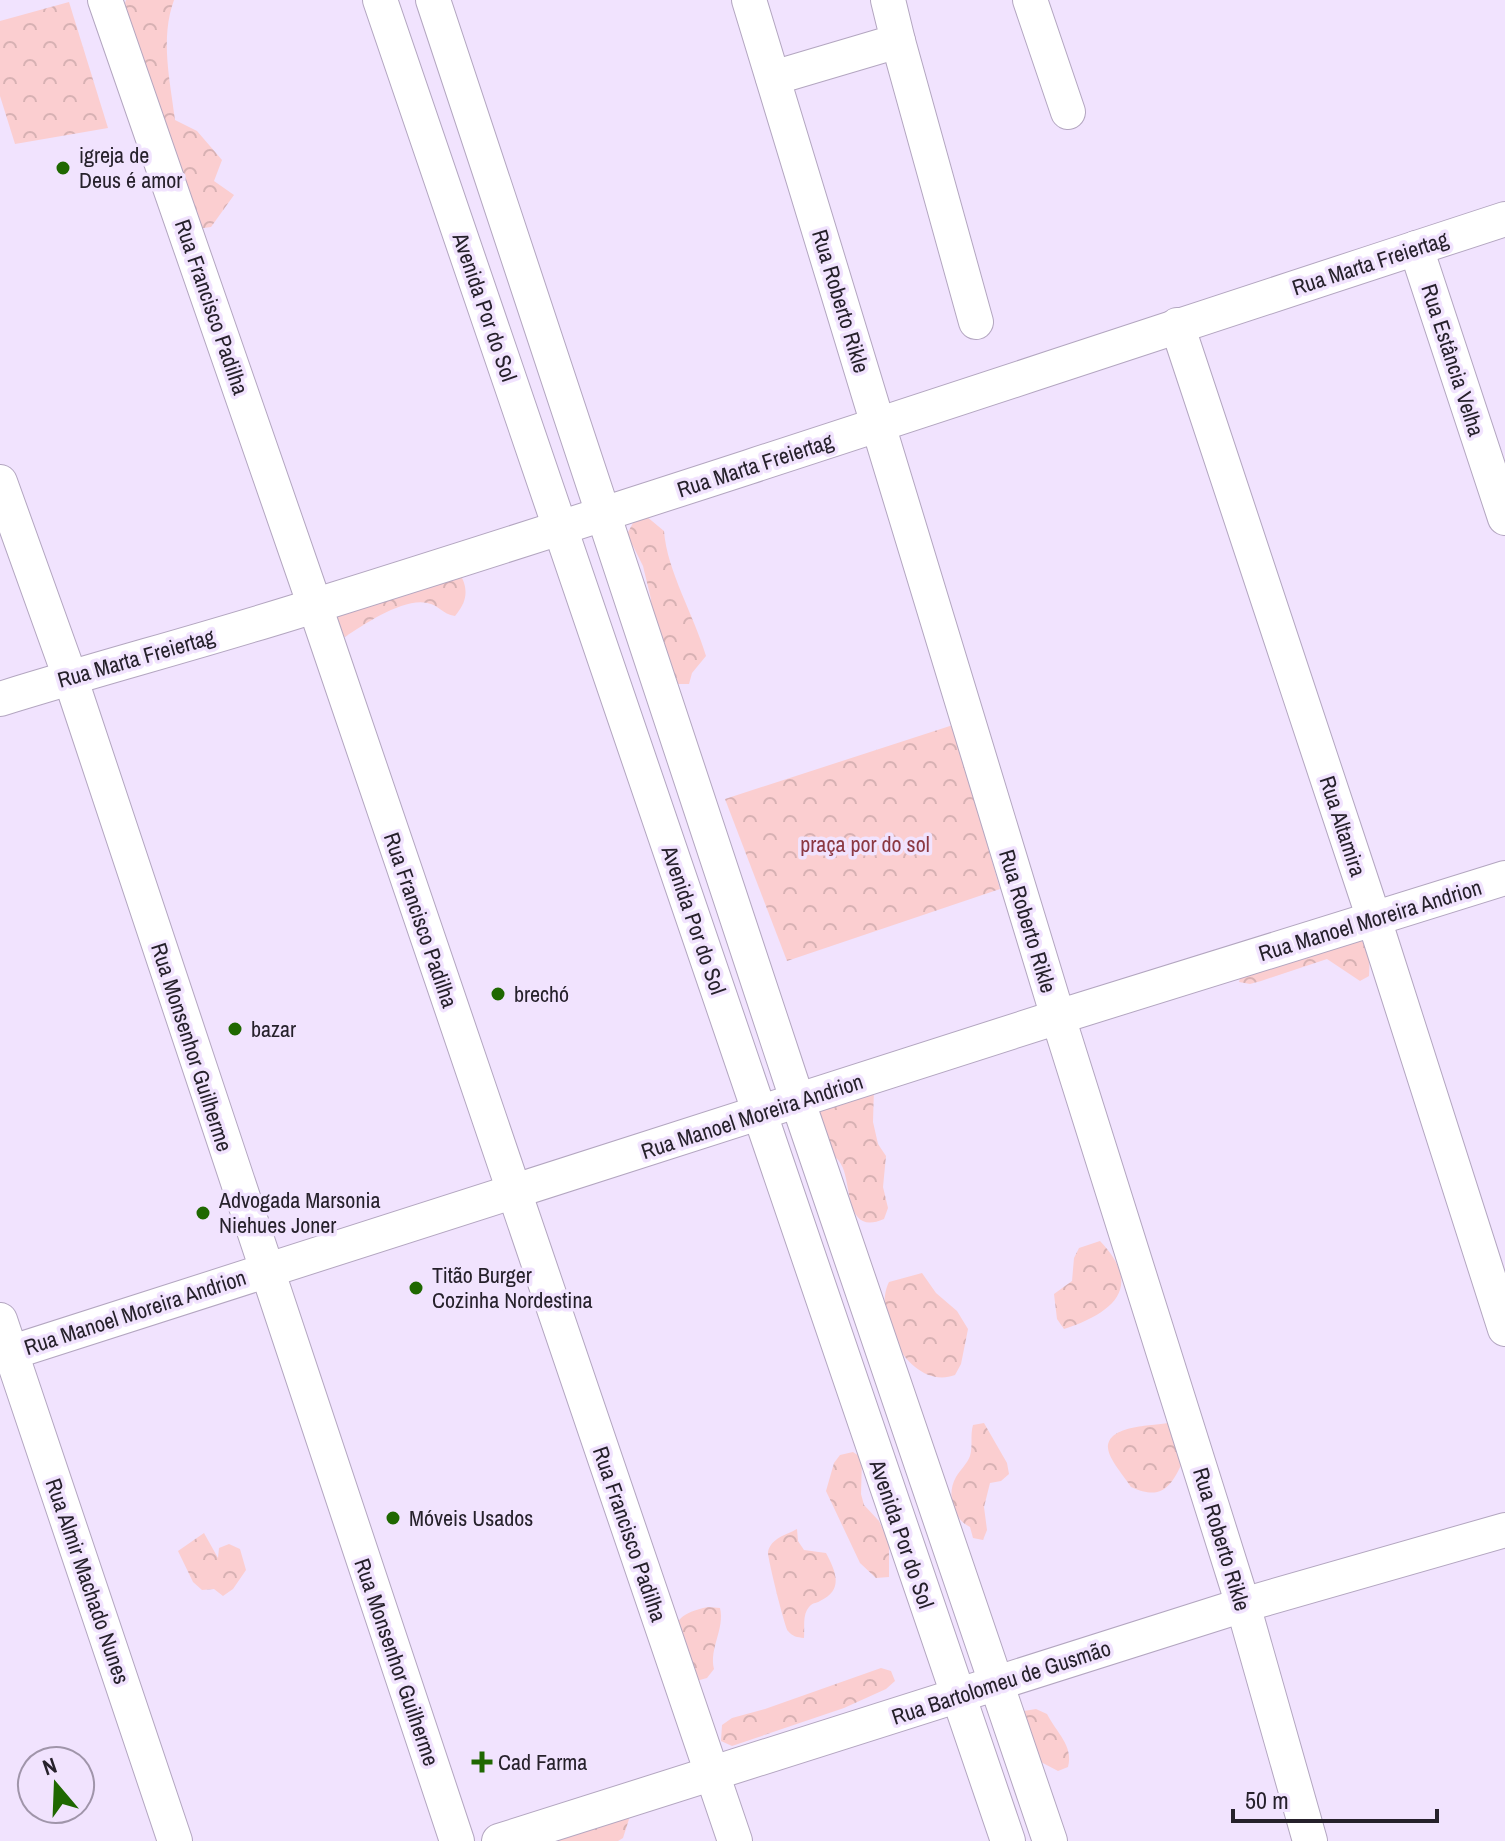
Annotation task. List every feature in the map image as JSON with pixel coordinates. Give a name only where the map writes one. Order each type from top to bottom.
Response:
[{"type":"street","name":"Rua Francisco Padilha","points":[[105,0],[315,606],[735,1841]]},
{"type":"street","name":"Avenida Por do Sol","points":[[380,0],[1008,1841]]},
{"type":"street","name":"Avenida Por do Sol","points":[[433,0],[798,1102],[1050,1841]]},
{"type":"street","name":"Rua Roberto Rikle","points":[[749,0],[1058,1017],[1243,1605],[1310,1841]]},
{"type":"street","points":[[888,0],[976,322]]},
{"type":"street","points":[[1030,0],[1068,112]]},
{"type":"street","points":[[773,78],[898,41]]},
{"type":"street","name":"Rua Marta Freiertag","points":[[0,699],[315,606],[879,426],[1505,219]]},
{"type":"street","name":"Rua Estância Velha","points":[[1416,248],[1505,518]]},
{"type":"street","name":"Rua Altamira","points":[[1177,325],[1374,919],[1505,1329]]},
{"type":"street","name":"Rua Monsenhor Guilherme","points":[[0,482],[70,677],[457,1841]]},
{"type":"street","name":"Rua Manoel Moreira Andrion","points":[[5,1354],[1058,1017],[1505,878]]},
{"type":"street","name":"Rua Almir Machado Nunes","points":[[0,1320],[5,1354],[175,1841]]},
{"type":"street","name":"Rua Bartolomeu de Gusmão","points":[[499,1841],[1243,1605],[1505,1530]]},
{"type":"green space","points":[[126,0],[174,0],[167,44],[175,120],[197,131],[222,160],[214,181],[234,195],[211,227],[181,231],[115,33]]},
{"type":"green space","points":[[69,2],[108,128],[15,144],[0,96],[0,21]]},
{"type":"green space","points":[[646,516],[664,531],[675,577],[706,656],[692,673],[689,684],[677,684],[652,622],[651,599],[643,566],[633,546],[625,538],[635,519]]},
{"type":"green space","points":[[460,574],[465,585],[465,596],[455,616],[431,604],[417,602],[384,613],[345,637],[335,632],[339,610]]},
{"type":"green space","name":"praça por do sol","points":[[953,725],[1000,889],[787,961],[725,799]]},
{"type":"green space","points":[[1354,935],[1366,947],[1369,957],[1369,976],[1360,981],[1327,959],[1250,984],[1239,982],[1242,971]]},
{"type":"green space","points":[[874,1088],[873,1122],[878,1144],[886,1156],[883,1187],[888,1208],[884,1219],[872,1222],[857,1217],[843,1167],[822,1140],[818,1119],[820,1102]]},
{"type":"green space","points":[[1100,1241],[1120,1272],[1121,1285],[1117,1297],[1096,1315],[1064,1329],[1057,1319],[1054,1294],[1072,1281],[1074,1258],[1079,1248]]},
{"type":"green space","points":[[922,1273],[936,1293],[957,1311],[968,1329],[961,1364],[955,1375],[939,1377],[924,1373],[910,1362],[890,1331],[885,1297],[889,1282]]},
{"type":"green space","points":[[984,1423],[1007,1463],[1009,1474],[1001,1481],[990,1483],[984,1507],[987,1530],[983,1540],[973,1538],[970,1527],[955,1512],[952,1491],[956,1477],[970,1456],[973,1425]]},
{"type":"green space","points":[[1168,1423],[1183,1461],[1174,1478],[1158,1492],[1131,1487],[1111,1458],[1108,1448],[1110,1440],[1122,1431]]},
{"type":"green space","points":[[853,1452],[862,1458],[861,1494],[864,1505],[879,1521],[889,1542],[889,1577],[876,1578],[860,1563],[826,1491],[834,1463],[840,1455]]},
{"type":"green space","points":[[797,1529],[798,1541],[804,1550],[826,1553],[836,1580],[828,1597],[812,1604],[807,1610],[804,1638],[792,1634],[786,1627],[768,1552],[776,1540]]},
{"type":"green space","points":[[204,1533],[218,1558],[219,1548],[229,1544],[240,1549],[246,1570],[233,1589],[223,1596],[214,1589],[202,1590],[193,1582],[178,1551]]},
{"type":"green space","points":[[708,1607],[720,1608],[721,1616],[714,1669],[707,1678],[696,1681],[679,1644],[676,1625],[691,1612]]},
{"type":"green space","points":[[881,1668],[891,1671],[895,1681],[886,1689],[844,1708],[732,1746],[721,1741],[722,1725],[732,1718]]},
{"type":"green space","points":[[1036,1709],[1047,1714],[1063,1739],[1069,1752],[1068,1767],[1058,1771],[1039,1761],[1033,1740],[1021,1723],[1024,1711]]},
{"type":"green space","points":[[630,1816],[623,1838],[618,1841],[559,1841],[557,1836]]},
{"type":"place","name":"igreja de Deus é amor","points":[[63,168]]},
{"type":"place","name":"brechó","points":[[498,994]]},
{"type":"place","name":"bazar","points":[[235,1029]]},
{"type":"place","name":"Advogada Marsonia Niehues Joner","points":[[203,1213]]},
{"type":"place","name":"Titão Burger Cozinha Nordestina","points":[[416,1288]]},
{"type":"place","name":"Móveis Usados","points":[[393,1518]]},
{"type":"place","name":"Cad Farma","points":[[482,1762]]}]
